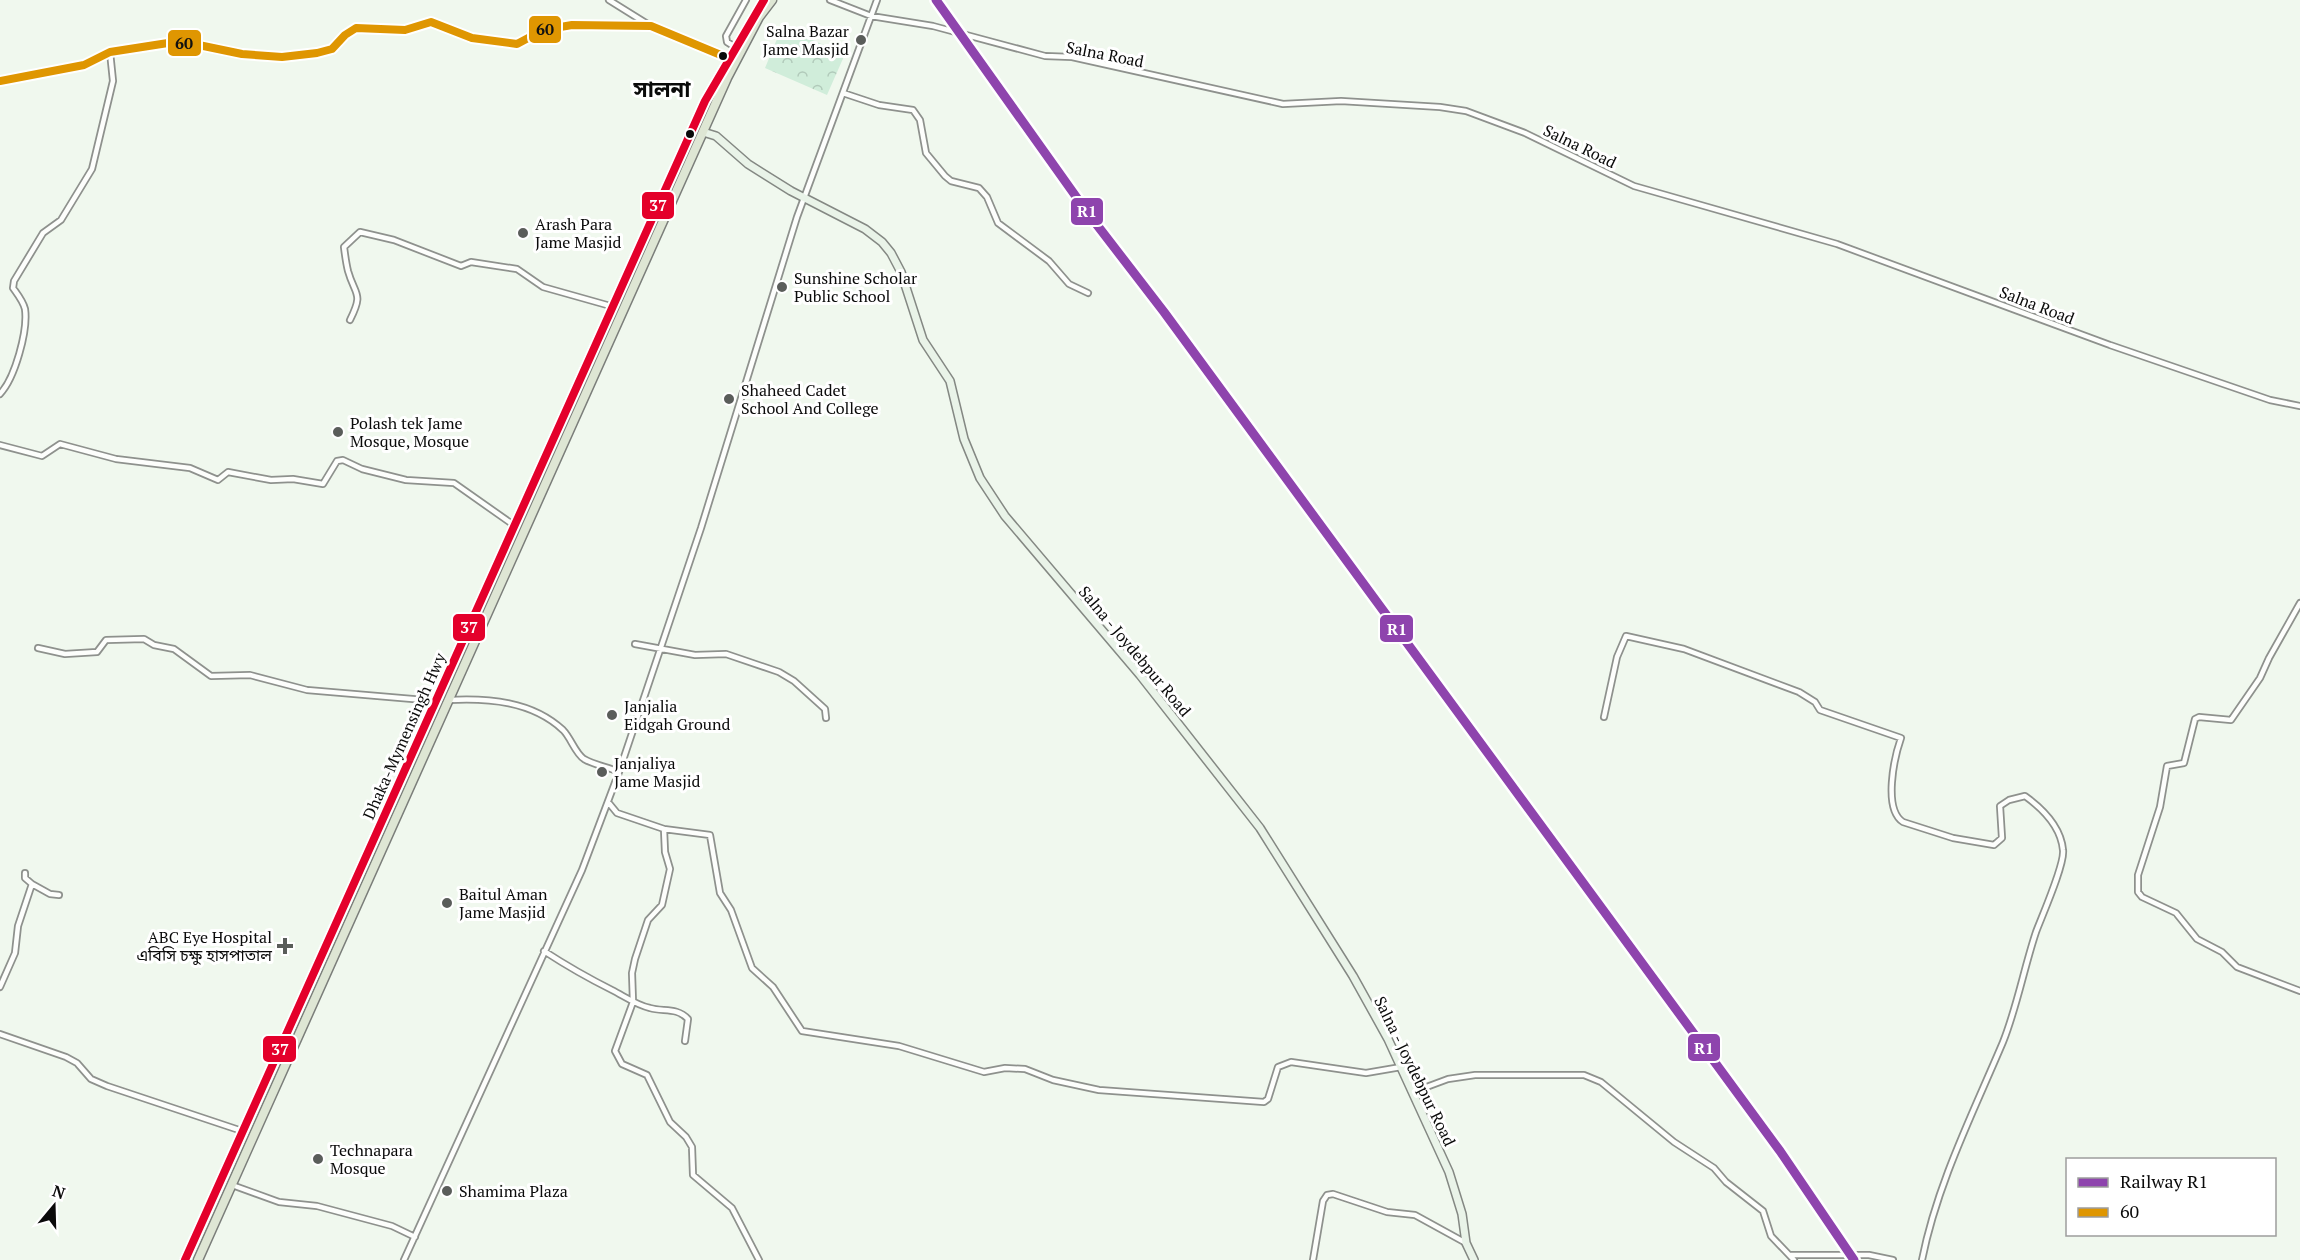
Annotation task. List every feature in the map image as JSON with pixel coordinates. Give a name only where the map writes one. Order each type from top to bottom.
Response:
[{"type":"highway","name":"Dhaka-Mymensingh Hwy","points":[[185,1260],[705,101],[728,58],[764,0]]},
{"type":"highway","name":"Dhaka-Mymensingh Hwy","points":[[198,1260],[727,78],[759,17],[772,0]]},
{"type":"main road","name":"Salna - Joydebpur Road","points":[[703,132],[716,136],[748,164],[805,199],[865,229],[882,242],[891,253],[901,272],[923,340],[950,381],[957,401],[961,432],[980,478],[1030,547],[1140,675],[1260,828],[1353,976],[1401,1067],[1449,1172],[1462,1214],[1466,1243],[1474,1260]]},
{"type":"street","points":[[609,0],[651,27],[728,58]]},
{"type":"street","points":[[735,47],[728,42],[726,36],[746,0]]},
{"type":"street","name":"Salna Road","points":[[830,0],[871,16],[933,26],[1045,56],[1072,57],[1283,104],[1341,101],[1440,106],[1466,111],[1525,133],[1634,186],[1837,244],[2110,345],[2270,400],[2300,406]]},
{"type":"street","points":[[404,1260],[582,870],[608,802],[701,528],[797,217],[877,0]]},
{"type":"street","points":[[0,81],[84,65],[110,52],[168,43],[189,43],[242,54],[282,57],[332,49],[345,35],[356,28],[405,30],[431,22],[472,38],[517,44],[543,30],[572,25],[651,27]]},
{"type":"street","points":[[0,394],[13,373],[24,326],[25,309],[13,288],[14,281],[43,232],[61,220],[82,190],[92,169],[113,81],[110,52]]},
{"type":"street","points":[[843,93],[879,105],[913,110],[920,120],[926,153],[945,177],[951,181],[979,188],[987,198],[998,223],[1049,261],[1069,284],[1088,293]]},
{"type":"street","points":[[350,320],[357,306],[357,289],[348,272],[344,247],[360,232],[394,240],[461,266],[471,262],[517,269],[543,286],[614,307]]},
{"type":"street","points":[[0,446],[42,456],[60,444],[116,459],[190,468],[218,480],[228,472],[271,480],[294,479],[323,484],[336,461],[343,460],[362,469],[406,480],[454,483],[515,526]]},
{"type":"street","points":[[2300,603],[2260,678],[2231,720],[2199,717],[2195,719],[2184,764],[2167,766],[2160,807],[2138,875],[2138,892],[2142,897],[2176,913],[2197,939],[2222,952],[2237,967],[2300,991]]},
{"type":"street","points":[[1604,717],[1617,657],[1626,636],[1673,646],[1745,670],[1799,692],[1815,702],[1820,710],[1901,738],[1894,759],[1892,809],[1896,818],[1903,822],[1953,838],[1994,845],[2002,838],[2000,806],[2004,802],[2025,796],[2036,804],[2060,833],[2064,853],[2024,968],[2003,1041],[1961,1138],[1928,1232],[1922,1260]]},
{"type":"street","points":[[38,648],[65,654],[87,653],[97,652],[106,640],[144,639],[154,645],[174,649],[211,676],[250,675],[307,690],[436,701]]},
{"type":"street","points":[[635,644],[694,655],[726,654],[779,672],[794,681],[825,709],[826,718]]},
{"type":"street","points":[[449,700],[496,699],[538,713],[567,734],[579,755],[585,760],[619,772]]},
{"type":"street","points":[[608,802],[617,813],[664,830],[710,835],[720,893],[731,910],[752,968],[773,987],[802,1031],[899,1046],[984,1072],[1016,1068],[1099,1090],[1177,1097],[1264,1102],[1268,1099],[1278,1067],[1291,1062],[1366,1073],[1401,1067]]},
{"type":"street","points":[[664,830],[664,852],[670,869],[662,905],[648,920],[635,959],[632,974],[633,1002],[618,1039],[617,1057],[622,1064],[646,1075],[670,1122],[687,1137],[692,1147],[693,1175],[732,1208],[759,1260]]},
{"type":"street","points":[[25,873],[25,878],[32,884],[48,893],[59,895]]},
{"type":"street","points":[[0,987],[15,953],[18,926],[32,884]]},
{"type":"street","points":[[544,951],[589,981],[633,1002],[651,1009],[670,1010],[684,1015],[688,1019],[685,1041]]},
{"type":"street","points":[[0,1034],[66,1057],[77,1063],[91,1079],[107,1086],[243,1131]]},
{"type":"street","points":[[1413,1092],[1448,1079],[1475,1075],[1584,1076],[1601,1082],[1674,1142],[1714,1168],[1726,1182],[1762,1211],[1771,1236],[1792,1258],[1869,1255],[1893,1260]]},
{"type":"street","points":[[232,1185],[279,1202],[317,1206],[392,1226],[415,1237]]},
{"type":"street","points":[[1313,1260],[1323,1202],[1327,1195],[1333,1194],[1387,1212],[1415,1215],[1466,1243]]},
{"type":"green space","points":[[782,27],[845,54],[827,95],[765,68]]},
{"type":"rail line","name":"R1","points":[[936,0],[1087,212],[1164,312],[1780,1151],[1854,1260]]},
{"type":"transit line","name":"37","points":[[185,1260],[705,101],[764,0]]},
{"type":"transit line","name":"60","points":[[0,81],[84,65],[110,52],[168,43],[189,43],[242,54],[282,57],[317,53],[332,49],[345,35],[356,28],[405,30],[431,22],[472,38],[517,44],[543,30],[572,25],[651,26],[728,58]]},
{"type":"place","name":"Salna Bazar Jame Masjid","points":[[861,40]]},
{"type":"place","name":"Arash Para Jame Masjid","points":[[523,233]]},
{"type":"place","name":"Sunshine Scholar Public School","points":[[782,287]]},
{"type":"place","name":"Shaheed Cadet School And College","points":[[729,399]]},
{"type":"place","name":"Polash tek Jame Mosque, Mosque","points":[[338,432]]},
{"type":"place","name":"Janjalia Eidgah Ground","points":[[612,715]]},
{"type":"place","name":"Janjaliya Jame Masjid","points":[[602,772]]},
{"type":"place","name":"Baitul Aman Jame Masjid","points":[[447,903]]},
{"type":"place","name":"ABC Eye Hospital এবিসি চক্ষু হাসপাতাল","points":[[285,946]]},
{"type":"place","name":"Technapara Mosque","points":[[318,1159]]},
{"type":"place","name":"Shamima Plaza","points":[[447,1191]]},
{"type":"district","name":"সালনা","points":[[662,88]]}]
